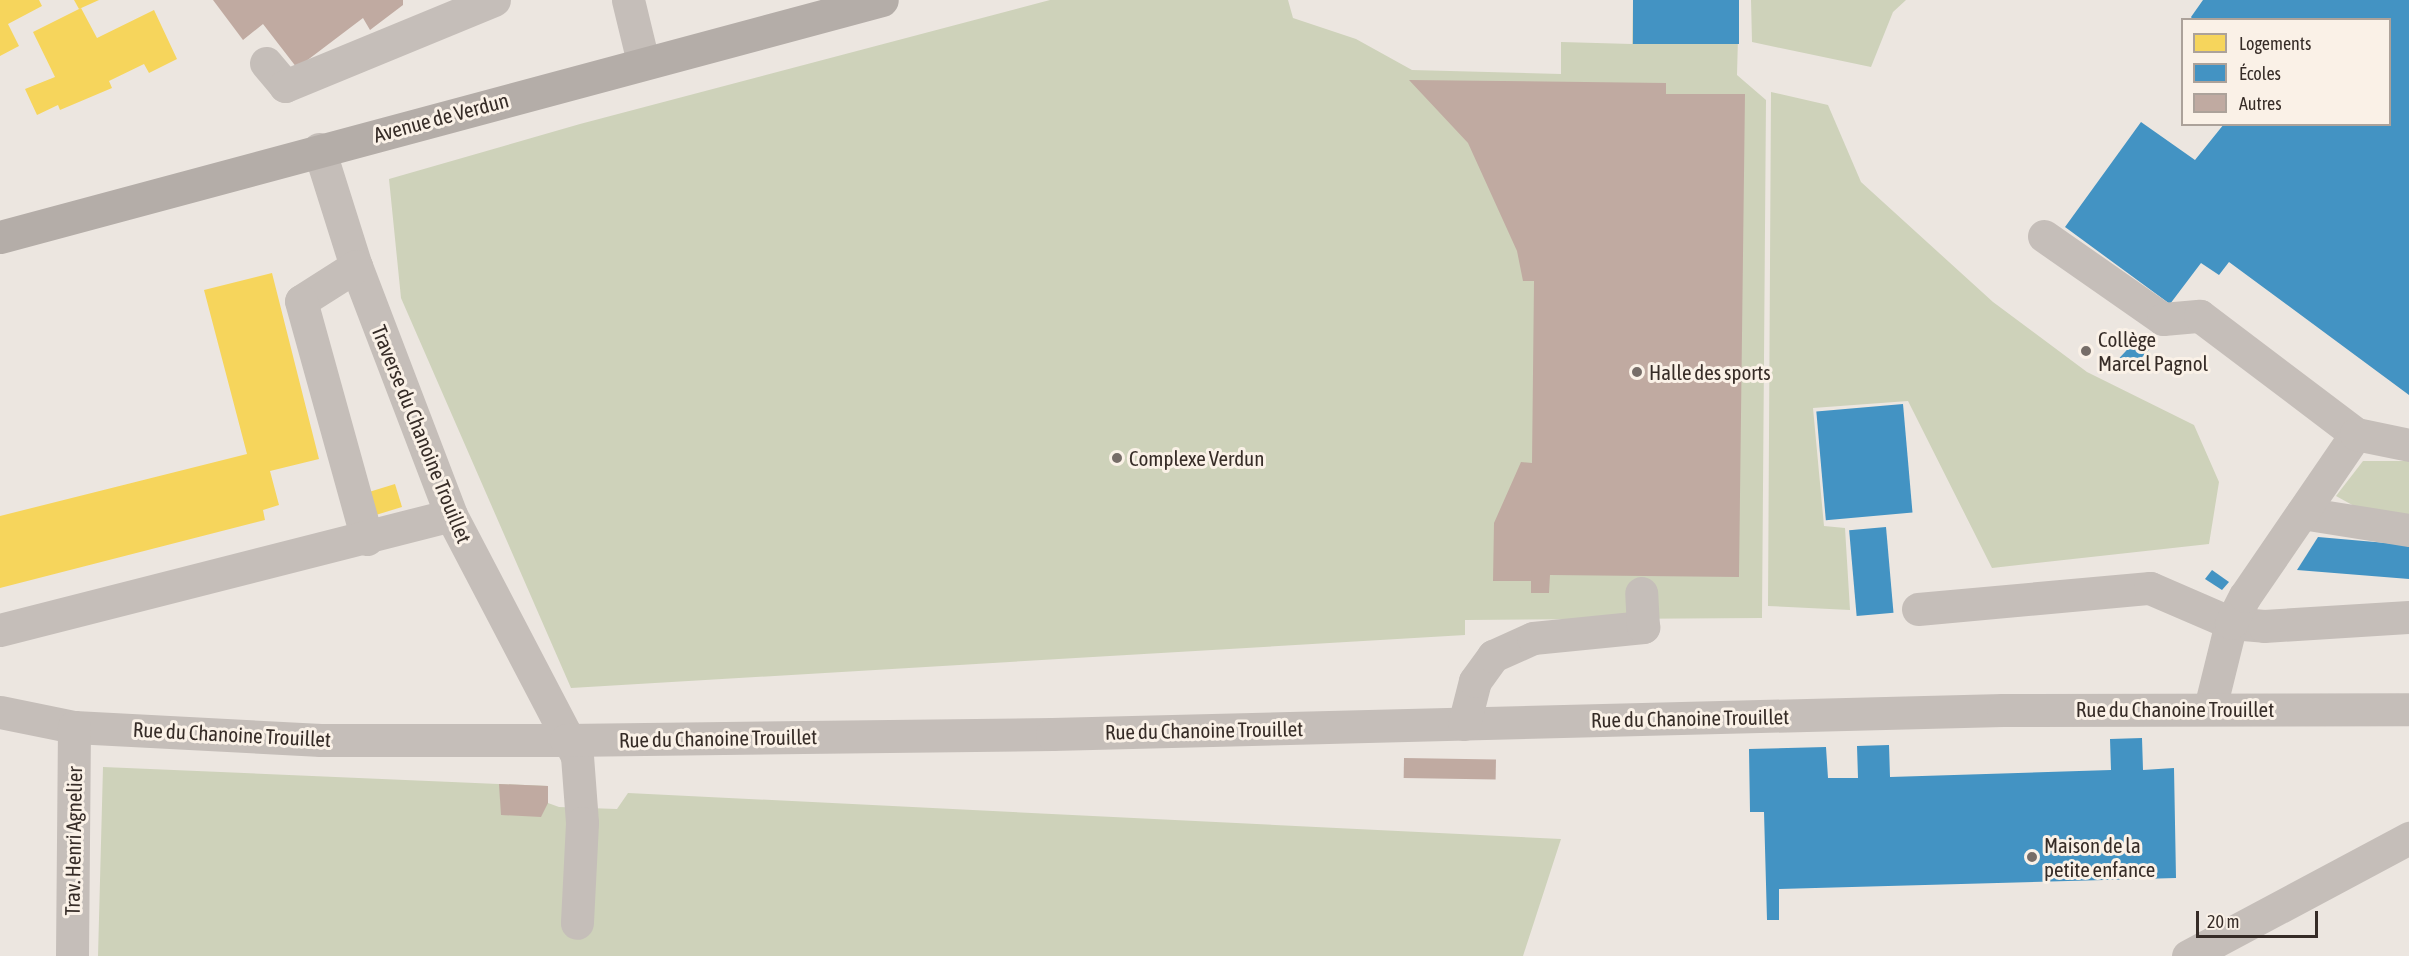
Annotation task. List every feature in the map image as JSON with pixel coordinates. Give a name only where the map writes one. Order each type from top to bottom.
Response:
[{"type":"main road","name":"Avenue de Verdun","points":[[0,237],[319,149],[882,0]]},
{"type":"street","points":[[266,63],[285,86],[494,0]]},
{"type":"street","points":[[628,0],[643,62]]},
{"type":"street","name":"Traverse du Chanoine Trouillet","points":[[319,149],[356,266],[451,515],[566,740],[577,756],[582,823],[577,923]]},
{"type":"street","points":[[2044,236],[2163,319],[2200,316],[2356,434],[2409,445]]},
{"type":"street","points":[[356,266],[301,301],[367,539]]},
{"type":"street","points":[[2210,708],[2231,623],[2356,434]]},
{"type":"street","points":[[2302,513],[2409,530]]},
{"type":"street","points":[[0,630],[367,539],[451,515]]},
{"type":"street","points":[[1918,609],[2150,588],[2231,623],[2264,626],[2409,617]]},
{"type":"street","points":[[1464,724],[1475,681],[1493,656],[1533,638],[1643,627],[1641,592]]},
{"type":"street","name":"Rue du Chanoine Trouillet","points":[[0,712],[74,727],[321,740],[566,740],[2210,708],[2409,709]]},
{"type":"street","name":"Trav. Henri Agnelier","points":[[72,956],[74,727]]},
{"type":"street","points":[[2188,956],[2224,944],[2409,838]]},
{"type":"green space","name":"Complexe Verdun","points":[[1050,0],[1288,0],[1293,18],[1356,39],[1412,70],[1561,74],[1561,42],[1632,44],[1633,0],[1739,0],[1737,75],[1766,100],[1762,618],[1465,620],[1465,635],[571,688],[401,298],[389,179],[580,124]]},
{"type":"green space","points":[[1751,0],[1906,0],[1893,12],[1871,67],[1752,42]]},
{"type":"green space","points":[[1771,92],[1828,105],[1861,182],[1993,302],[2087,372],[2194,425],[2219,482],[2209,544],[1992,568],[1908,401],[1813,408],[1824,526],[1845,528],[1850,610],[1768,606]]},
{"type":"green space","points":[[2363,461],[2409,461],[2409,518],[2374,517],[2336,496]]},
{"type":"green space","points":[[103,767],[548,786],[548,803],[559,807],[617,809],[628,793],[1561,839],[1523,956],[98,956]]},
{"type":"building: Logements","points":[[0,0],[39,0],[42,6],[8,24],[19,46],[0,56]]},
{"type":"building: Logements","points":[[74,0],[99,0],[79,9]]},
{"type":"building: Logements","points":[[81,8],[97,38],[154,10],[177,59],[149,73],[144,64],[109,81],[112,88],[60,110],[58,105],[37,115],[25,89],[55,77],[33,32]]},
{"type":"building: Logements","points":[[272,273],[319,459],[270,471],[279,505],[263,510],[265,520],[0,588],[0,516],[247,454],[204,290]]},
{"type":"building: Logements","points":[[395,484],[402,507],[374,515],[367,492]]},
{"type":"building: Écoles","points":[[1633,0],[1739,0],[1739,44],[1633,44]]},
{"type":"building: Écoles","points":[[2203,0],[2409,0],[2409,395],[2229,262],[2219,275],[2201,263],[2170,304],[2065,227],[2141,122],[2195,160],[2222,126],[2391,126],[2391,18],[2191,17]]},
{"type":"building: Écoles","points":[[2138,338],[2150,349],[2129,371],[2118,360]]},
{"type":"building: Écoles","points":[[1903,404],[1912,513],[1826,520],[1816,412]]},
{"type":"building: Écoles","points":[[1886,527],[1893,613],[1857,616],[1849,530]]},
{"type":"building: Écoles","points":[[2318,537],[2409,545],[2409,579],[2297,570]]},
{"type":"building: Écoles","points":[[2212,570],[2229,582],[2222,590],[2205,579]]},
{"type":"building: Écoles","points":[[2142,738],[2143,770],[2174,768],[2176,878],[1779,889],[1779,920],[1767,920],[1764,812],[1750,812],[1749,749],[1826,747],[1828,778],[1858,778],[1857,746],[1889,745],[1890,777],[2111,770],[2110,739]]},
{"type":"building: Autres","points":[[213,0],[403,0],[403,5],[370,30],[363,18],[297,68],[263,24],[243,40]]},
{"type":"building: Autres","name":"Halle des sports","points":[[1409,80],[1666,83],[1666,94],[1745,94],[1739,577],[1550,575],[1549,593],[1531,593],[1531,581],[1493,581],[1494,523],[1521,462],[1532,463],[1534,281],[1523,281],[1517,251],[1468,143]]},
{"type":"building: Autres","points":[[1404,758],[1496,760],[1496,780],[1404,778]]},
{"type":"building: Autres","points":[[499,784],[548,786],[548,803],[541,817],[501,815]]},
{"type":"place","name":"Collège Marcel Pagnol","points":[[2086,351]]},
{"type":"place","name":"Halle des sports","points":[[1637,372]]},
{"type":"place","name":"Complexe Verdun","points":[[1117,458]]},
{"type":"place","name":"Maison de la petite enfance","points":[[2032,857]]}]
